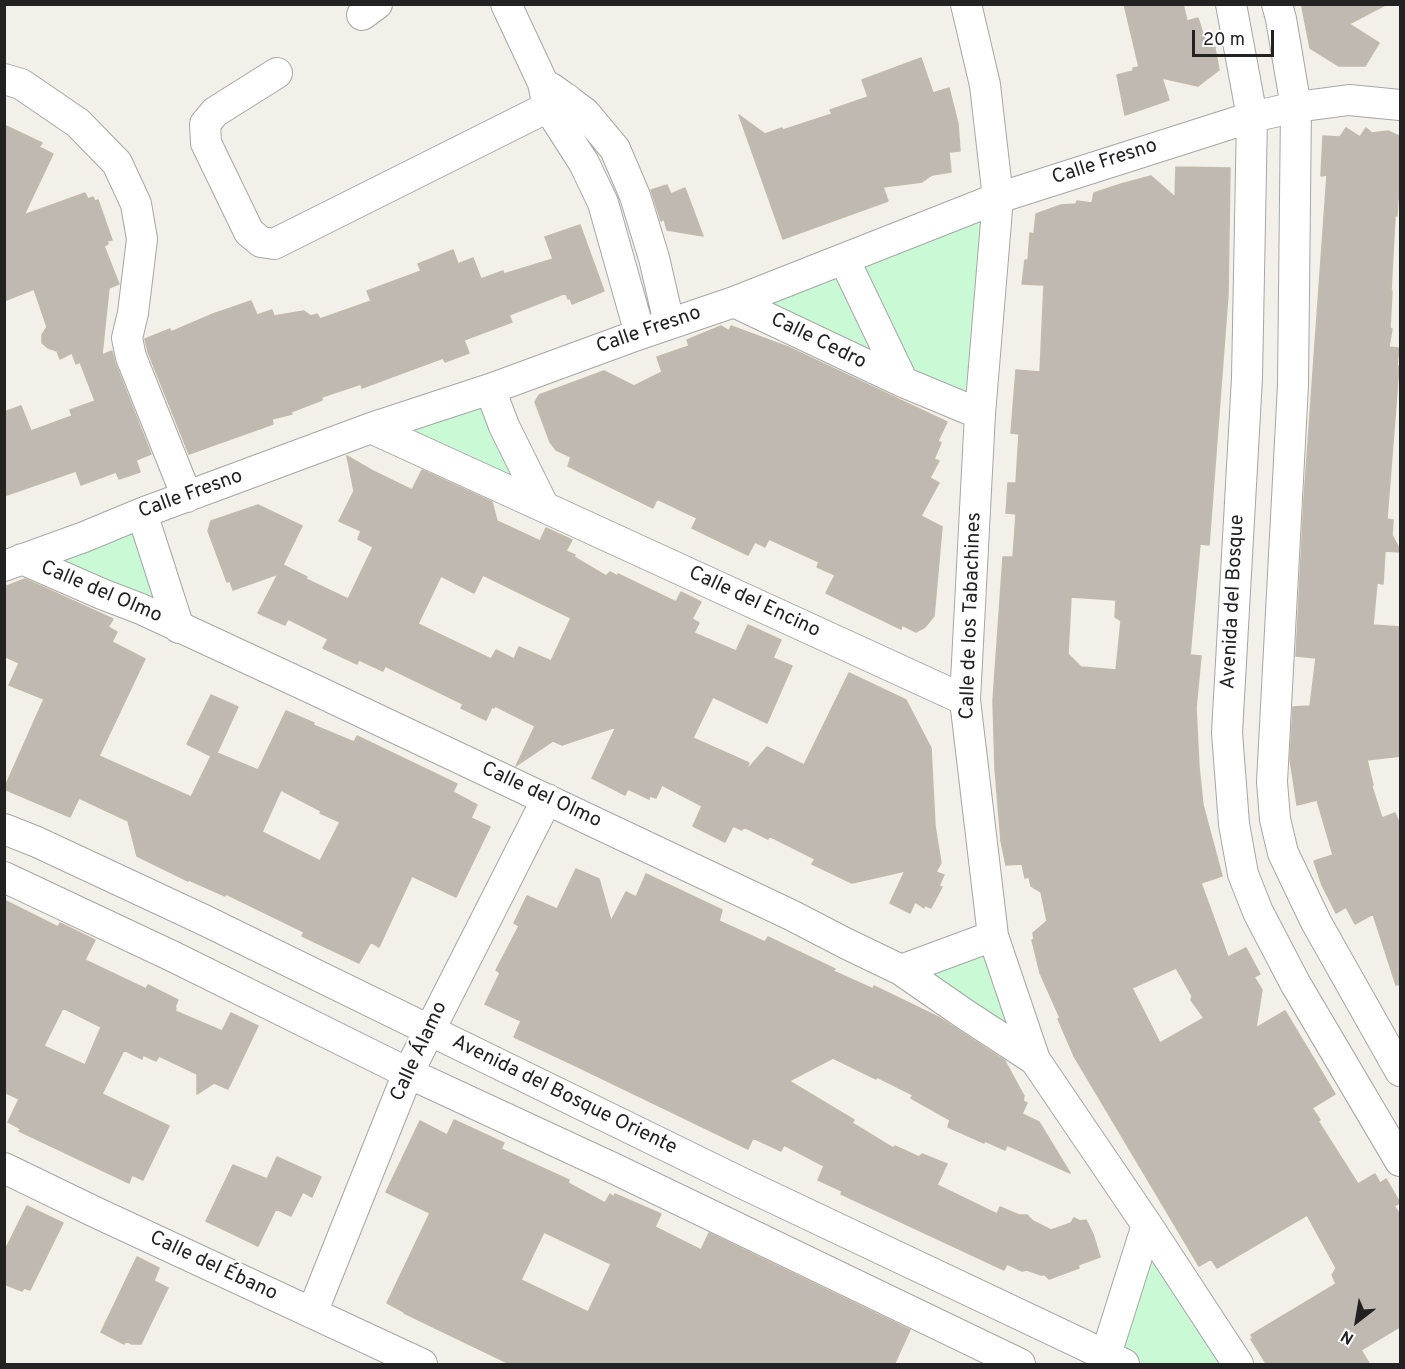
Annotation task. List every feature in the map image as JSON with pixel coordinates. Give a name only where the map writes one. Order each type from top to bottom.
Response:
[{"type":"street","points":[[506,4],[553,96],[603,204],[640,334]]},
{"type":"street","name":"Calle de los Tabachines","points":[[966,4],[985,86],[998,198],[980,414],[965,700],[993,936],[1035,1060],[1147,1225],[1238,1365]]},
{"type":"street","name":"Avenida del Bosque","points":[[1231,4],[1252,117],[1247,378],[1227,733],[1234,825],[1243,874],[1258,912],[1295,982],[1401,1161]]},
{"type":"street","points":[[1277,4],[1296,107],[1293,385],[1274,720],[1272,782],[1275,819],[1283,854],[1316,922],[1401,1071]]},
{"type":"street","points":[[277,73],[215,112],[205,124],[206,143],[249,232],[261,242],[274,244],[553,96]]},
{"type":"street","points":[[4,79],[21,84],[78,123],[117,163],[136,204],[142,239],[133,313],[127,338],[131,357],[188,497]]},
{"type":"street","points":[[553,96],[585,113],[615,148],[635,196],[654,258],[669,323]]},
{"type":"street","name":"Calle Fresno","points":[[13,562],[371,428],[490,389],[669,323],[734,302],[998,198],[1252,117],[1296,107],[1349,100],[1401,105]]},
{"type":"street","points":[[603,204],[635,196]]},
{"type":"street","name":"Calle Cedro","points":[[844,259],[903,382]]},
{"type":"street","name":"Calle Cedro","points":[[734,302],[903,382],[980,414]]},
{"type":"street","points":[[490,389],[504,426],[544,507]]},
{"type":"street","name":"Calle del Encino","points":[[371,428],[965,700]]},
{"type":"street","name":"Calle del Olmo","points":[[142,513],[179,628]]},
{"type":"street","name":"Calle del Olmo","points":[[13,562],[141,609],[791,915],[844,944],[901,970],[1035,1060]]},
{"type":"street","name":"Calle Álamo","points":[[312,1312],[408,1073],[547,799]]},
{"type":"street","name":"Avenida del Bosque Oriente","points":[[4,829],[48,847],[204,920],[1111,1362]]},
{"type":"street","points":[[4,877],[1020,1365]]},
{"type":"street","points":[[901,970],[993,936]]},
{"type":"street","name":"Calle del Ébano","points":[[4,1168],[422,1365]]},
{"type":"street","points":[[1111,1362],[1147,1225]]},
{"type":"green space","points":[[998,198],[980,414],[734,302]]},
{"type":"green space","points":[[490,389],[544,507],[371,428]]},
{"type":"green space","points":[[142,513],[179,628],[22,559]]},
{"type":"green space","points":[[993,936],[1035,1060],[901,970]]},
{"type":"green space","points":[[1147,1238],[1232,1364],[1142,1364],[1116,1354]]},
{"type":"building","points":[[1124,4],[1183,4],[1187,21],[1198,18],[1207,45],[1214,43],[1219,70],[1198,86],[1162,78],[1169,100],[1125,115],[1117,75],[1139,67]]},
{"type":"building","points":[[1311,4],[1387,4],[1349,24],[1379,43],[1365,66],[1339,66],[1310,48],[1302,7]]},
{"type":"building","points":[[921,58],[933,93],[949,88],[958,124],[960,151],[949,152],[951,172],[932,175],[922,182],[883,187],[888,201],[783,239],[739,115],[765,134],[782,128],[783,130],[832,114],[830,110],[868,97],[862,80]]},
{"type":"building","points":[[4,125],[42,143],[39,147],[53,154],[24,215],[85,193],[88,199],[93,197],[95,201],[98,200],[112,240],[107,241],[108,244],[104,246],[119,284],[109,288],[102,355],[112,351],[151,454],[136,460],[140,472],[119,479],[116,472],[81,485],[76,471],[4,496],[4,412],[21,406],[31,431],[72,416],[70,410],[95,401],[80,362],[76,364],[72,353],[60,359],[57,351],[42,343],[42,335],[47,327],[34,289],[4,301]]},
{"type":"building","points":[[1346,128],[1360,137],[1366,128],[1372,133],[1388,131],[1401,137],[1401,199],[1398,199],[1397,216],[1395,216],[1390,328],[1392,329],[1389,347],[1399,348],[1397,366],[1399,366],[1387,519],[1393,520],[1392,535],[1401,552],[1385,551],[1383,584],[1377,583],[1373,625],[1401,627],[1401,756],[1367,760],[1372,787],[1382,818],[1395,813],[1401,827],[1401,984],[1396,985],[1373,914],[1355,924],[1346,907],[1336,913],[1322,885],[1314,861],[1333,855],[1317,800],[1297,805],[1290,759],[1293,707],[1310,706],[1316,658],[1296,656],[1304,499],[1327,175],[1321,176],[1323,136],[1340,137]]},
{"type":"building","points":[[1176,167],[1230,168],[1228,295],[1209,545],[1200,544],[1190,655],[1201,656],[1196,708],[1199,767],[1203,805],[1222,876],[1201,883],[1228,957],[1246,948],[1260,974],[1254,977],[1262,990],[1256,1028],[1285,1011],[1335,1094],[1312,1108],[1320,1120],[1318,1121],[1358,1184],[1375,1174],[1380,1183],[1386,1179],[1400,1203],[1394,1206],[1401,1216],[1401,1326],[1361,1350],[1370,1365],[1267,1365],[1251,1339],[1253,1338],[1251,1335],[1336,1284],[1332,1275],[1336,1268],[1307,1215],[1217,1268],[1211,1259],[1199,1266],[1074,1056],[1040,973],[1032,940],[1034,939],[1033,933],[1047,921],[1041,892],[1031,886],[1029,877],[1025,878],[1022,864],[1006,865],[1001,841],[995,769],[993,701],[1003,557],[1013,557],[1016,514],[1006,513],[1008,483],[1016,483],[1019,434],[1011,433],[1016,370],[1040,372],[1044,285],[1022,284],[1025,260],[1028,260],[1030,233],[1034,234],[1036,214],[1061,205],[1076,204],[1077,201],[1092,203],[1094,193],[1151,176],[1175,197]],"holes":[[[1071,597],[1116,600],[1115,617],[1121,621],[1116,670],[1081,667],[1068,654]],[[1176,968],[1192,996],[1191,1000],[1204,1018],[1160,1043],[1132,988]]]},
{"type":"building","points":[[667,185],[671,194],[685,188],[703,236],[667,230],[664,219],[661,221],[651,190]]},
{"type":"building","points":[[580,225],[604,291],[572,304],[566,293],[509,315],[512,322],[464,340],[469,353],[445,362],[443,358],[362,388],[361,384],[322,397],[322,400],[291,412],[292,414],[272,419],[273,424],[189,454],[148,352],[145,339],[170,329],[171,332],[251,301],[257,315],[272,310],[274,316],[304,311],[311,316],[317,314],[320,319],[371,301],[367,291],[421,271],[418,264],[453,250],[458,264],[473,258],[481,279],[503,271],[504,274],[553,259],[545,237]]},
{"type":"building","points":[[721,326],[729,331],[731,326],[788,347],[947,422],[938,441],[941,443],[934,459],[939,461],[930,478],[939,483],[921,516],[942,527],[934,616],[925,627],[916,632],[902,625],[901,629],[826,593],[835,575],[817,567],[819,562],[769,539],[765,547],[755,542],[748,555],[692,528],[697,518],[657,499],[653,508],[568,466],[571,457],[556,450],[550,442],[535,402],[539,395],[604,371],[634,386],[662,372],[657,357],[689,346],[687,340]]},
{"type":"building","points":[[347,456],[412,490],[422,470],[492,502],[497,521],[540,541],[546,528],[572,540],[566,551],[606,576],[610,572],[617,576],[618,574],[676,602],[681,592],[701,602],[692,619],[699,623],[694,633],[736,651],[748,625],[781,640],[773,658],[792,666],[767,723],[713,697],[693,738],[749,763],[746,771],[767,747],[804,765],[849,673],[906,700],[931,748],[935,826],[941,863],[936,872],[944,875],[939,886],[942,887],[931,908],[924,905],[924,908],[915,902],[910,913],[890,903],[905,871],[852,883],[812,864],[815,859],[769,836],[768,839],[744,827],[742,830],[733,826],[725,842],[693,826],[702,806],[662,785],[656,798],[650,796],[649,799],[628,789],[625,795],[592,778],[616,727],[562,745],[553,741],[516,766],[535,726],[495,706],[492,707],[486,720],[461,708],[463,704],[385,666],[383,671],[359,660],[357,664],[323,648],[328,639],[288,619],[285,625],[258,613],[278,574],[233,590],[230,581],[227,582],[208,531],[211,521],[258,505],[302,526],[283,565],[348,599],[373,547],[358,539],[361,531],[339,521],[354,491]],"holes":[[[483,575],[571,618],[551,661],[519,647],[514,659],[496,650],[491,659],[418,624],[441,576],[474,593]]]},
{"type":"building","points":[[25,579],[113,619],[108,627],[117,632],[112,642],[145,659],[99,756],[191,797],[211,756],[187,744],[211,695],[238,707],[217,753],[258,770],[286,711],[354,742],[357,736],[457,784],[453,792],[477,805],[471,818],[490,827],[456,897],[412,876],[379,947],[371,942],[359,963],[302,936],[304,932],[226,894],[225,896],[188,881],[137,856],[128,821],[79,798],[70,817],[4,789],[44,699],[9,685],[19,663],[4,656],[4,587]],"holes":[[[281,790],[321,811],[320,813],[340,822],[320,861],[262,832]]]},
{"type":"building","points":[[576,869],[599,879],[611,921],[626,892],[636,897],[646,874],[722,910],[719,921],[765,942],[768,937],[835,969],[833,971],[873,989],[874,986],[938,1017],[1005,1061],[1024,1096],[1023,1101],[1027,1103],[1022,1114],[1039,1122],[1070,1173],[1007,1145],[1005,1150],[948,1127],[950,1120],[911,1098],[913,1095],[833,1058],[789,1081],[854,1120],[852,1123],[893,1148],[895,1146],[919,1157],[922,1154],[947,1164],[937,1185],[997,1214],[1000,1207],[1019,1215],[1027,1215],[1033,1221],[1051,1230],[1071,1223],[1074,1218],[1080,1221],[1086,1220],[1100,1257],[1049,1279],[1045,1275],[1027,1270],[1022,1271],[1007,1264],[1004,1270],[841,1194],[842,1191],[818,1180],[824,1166],[784,1145],[781,1151],[753,1138],[748,1149],[514,1037],[521,1021],[485,1004],[500,973],[496,970],[519,926],[514,923],[527,896],[557,909]]},
{"type":"building","points":[[4,900],[58,927],[60,923],[95,940],[85,960],[146,989],[148,985],[178,1000],[175,1011],[222,1031],[231,1013],[258,1026],[228,1089],[214,1083],[197,1094],[197,1074],[159,1056],[156,1061],[143,1055],[142,1059],[124,1050],[102,1094],[169,1126],[143,1180],[132,1175],[129,1183],[19,1131],[21,1129],[8,1122],[19,1099],[4,1092]],"holes":[[[63,1008],[101,1027],[85,1065],[44,1046]]]},
{"type":"building","points":[[454,1120],[504,1143],[501,1149],[569,1180],[568,1183],[605,1203],[610,1194],[614,1197],[615,1194],[661,1214],[655,1227],[701,1250],[709,1233],[910,1330],[894,1365],[512,1365],[404,1313],[387,1303],[430,1213],[386,1192],[420,1121],[447,1135]],"holes":[[[544,1232],[611,1264],[588,1312],[521,1280]]]},
{"type":"building","points":[[277,1157],[321,1177],[312,1197],[303,1192],[291,1216],[276,1209],[258,1246],[206,1221],[233,1165],[267,1179]]},
{"type":"building","points":[[27,1206],[63,1223],[30,1290],[24,1288],[22,1291],[4,1284],[4,1252]]},
{"type":"building","points":[[137,1257],[159,1268],[154,1281],[168,1288],[141,1344],[126,1341],[124,1344],[101,1332]]}]
